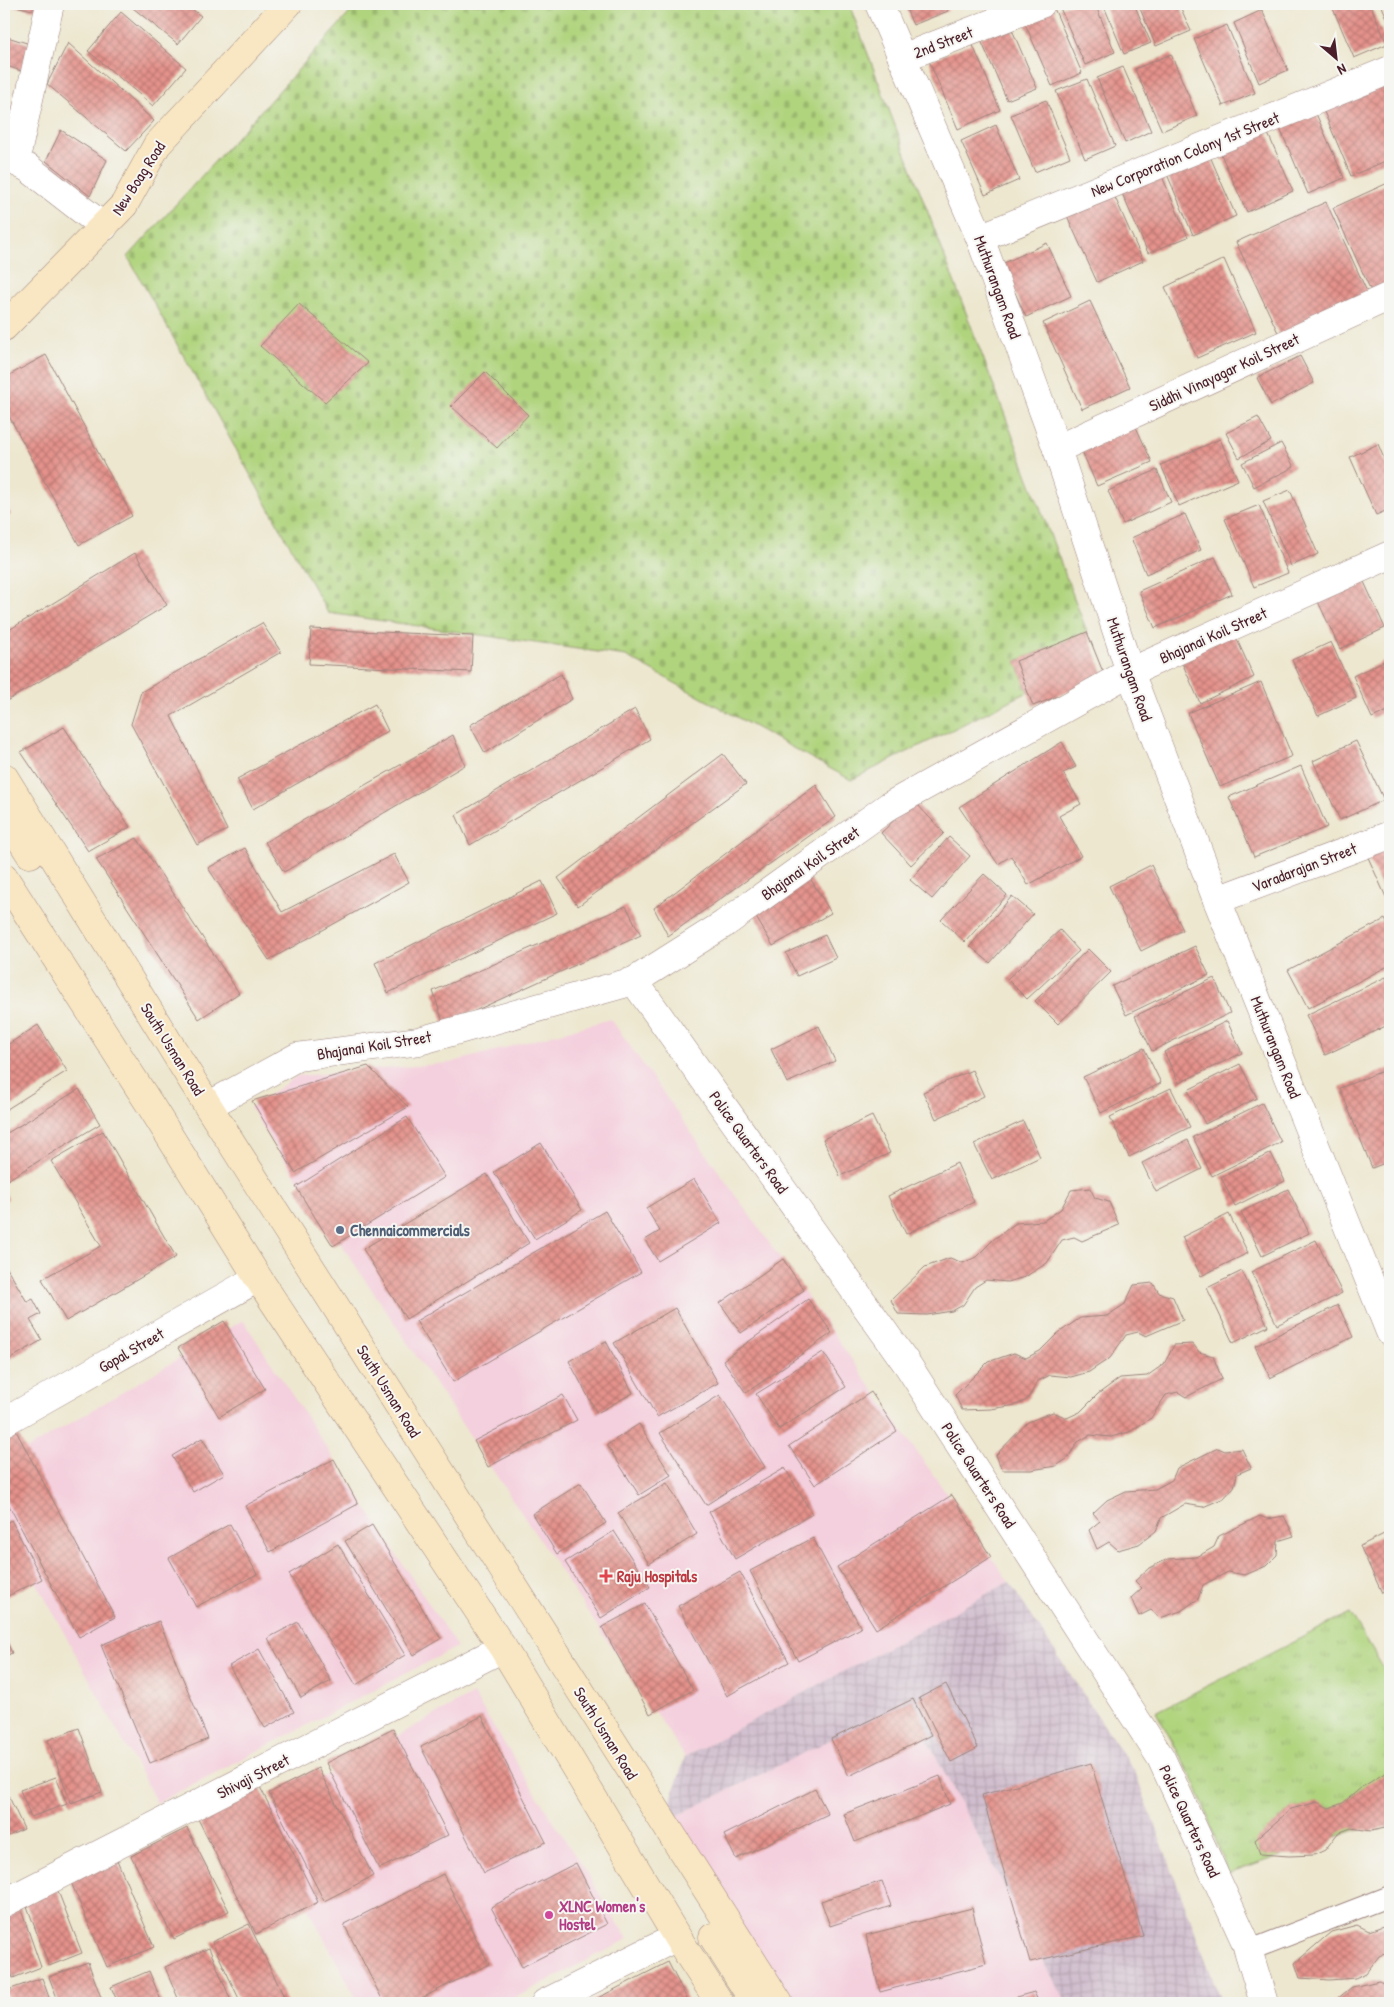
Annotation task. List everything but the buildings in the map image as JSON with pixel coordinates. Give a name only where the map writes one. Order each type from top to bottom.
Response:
[{"type":"main road","name":"New Boag Road","points":[[4,327],[124,205],[157,146],[288,4]]},
{"type":"main road","name":"South Usman Road","points":[[4,776],[208,1106],[779,2003]]},
{"type":"main road","points":[[4,813],[117,988],[755,2003]]},
{"type":"main road","points":[[4,877],[258,1278],[503,1648],[677,1937],[720,2003]]},
{"type":"street","points":[[50,4],[16,158],[18,163],[28,168],[104,227]]},
{"type":"street","name":"Muthurangam Road","points":[[879,4],[980,238],[1057,449],[1130,672],[1217,900],[1390,1332]]},
{"type":"street","name":"2nd Street","points":[[902,58],[1041,4]]},
{"type":"street","name":"New Corporation Colony 1st Street","points":[[980,238],[1390,70]]},
{"type":"street","name":"Siddhi Vinayagar Koil Street","points":[[1057,449],[1390,296]]},
{"type":"street","name":"Bhajanai Koil Street","points":[[208,1106],[297,1057],[419,1041],[634,981],[724,924],[889,806],[1130,672],[1390,555]]},
{"type":"street","name":"Varadarajan Street","points":[[1217,900],[1390,835]]},
{"type":"street","name":"Police Quarters Road","points":[[634,981],[907,1364],[1161,1758],[1246,1943],[1264,2003]]},
{"type":"street","name":"Gopal Street","points":[[4,1422],[258,1278]]},
{"type":"street","name":"Shivaji Street","points":[[4,1903],[503,1648]]},
{"type":"street","points":[[544,2003],[677,1937]]},
{"type":"lane","points":[[1246,1943],[1252,1948],[1390,1896]]},
{"type":"shaded area","points":[[611,1019],[1009,1582],[685,1757],[250,1108],[297,1076],[450,1063]]},
{"type":"shaded area","points":[[243,1320],[457,1647],[157,1803],[4,1523],[4,1463]]},
{"type":"shaded area","points":[[1009,1582],[1135,1772],[1222,2003],[1066,2003],[907,1702],[664,1822],[685,1757]]},
{"type":"shaded area","points":[[473,1694],[628,1939],[505,2003],[359,2003],[257,1814]]},
{"type":"shaded area","points":[[907,1702],[1066,2003],[785,2003],[664,1822]]},
{"type":"green space","points":[[358,4],[849,4],[1087,632],[1016,661],[1028,692],[851,780],[626,656],[328,613],[128,257]]},
{"type":"green space","points":[[1350,1613],[1390,1679],[1390,1818],[1228,1874],[1197,1787],[1156,1712]]},
{"type":"place","name":"Chennaicommercials","points":[[340,1230]]},
{"type":"place","name":"Raju Hospitals","points":[[606,1576]]},
{"type":"place","name":"XLNC Women's Hostel","points":[[549,1915]]}]
